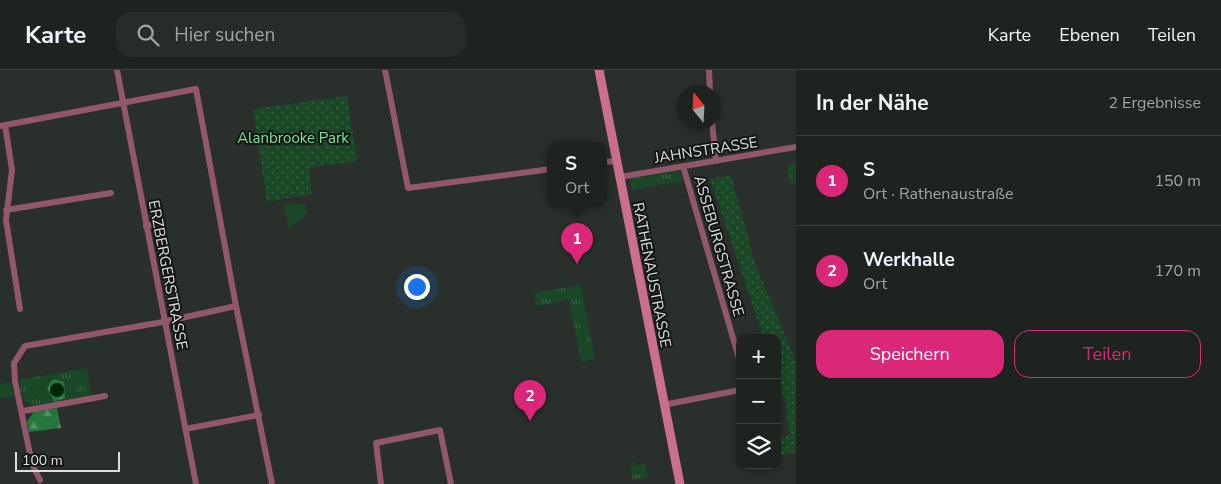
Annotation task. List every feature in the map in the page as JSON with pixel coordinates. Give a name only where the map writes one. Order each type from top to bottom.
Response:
[{"type":"street","name":"ERZBERGERSTRASSE","points":[[117,70],[163,322],[196,484]]},
{"type":"street","points":[[385,70],[408,188],[547,170]]},
{"type":"street","name":"RATHENAUSTRASSE","points":[[599,70],[663,405],[680,484]]},
{"type":"street","points":[[709,70],[710,85]]},
{"type":"street","points":[[20,309],[3,221],[12,170],[2,125],[196,89],[236,306],[272,484]]},
{"type":"street","points":[[713,130],[716,161]]},
{"type":"street","name":"JAHNSTRASSE","points":[[620,178],[796,147]]},
{"type":"street","points":[[607,162],[616,161]]},
{"type":"street","name":"ASSEBURGSTRASSE","points":[[683,166],[736,348]]},
{"type":"street","points":[[6,210],[111,193]]},
{"type":"street","points":[[146,226],[155,224]]},
{"type":"street","points":[[40,480],[32,464],[23,411],[15,381],[14,363],[25,346],[163,322],[236,306]]},
{"type":"street","points":[[663,405],[736,391]]},
{"type":"street","points":[[23,411],[105,396]]},
{"type":"street","points":[[185,429],[259,415]]},
{"type":"street","points":[[381,484],[376,443],[440,430],[451,484]]},
{"type":"green space","name":"Alanbrooke Park","points":[[347,96],[357,161],[309,168],[312,194],[267,202],[253,109]]},
{"type":"green space","points":[[796,163],[796,183],[791,185],[787,165]]},
{"type":"green space","points":[[677,171],[682,175],[683,181],[631,190],[630,179]]},
{"type":"green space","points":[[731,175],[756,266],[796,362],[796,452],[781,455],[781,437],[790,435],[786,411],[788,410],[781,390],[781,334],[763,334],[710,179]]},
{"type":"green space","points":[[305,203],[308,213],[289,229],[284,205]]},
{"type":"green space","points":[[581,285],[595,359],[581,362],[569,300],[536,306],[534,293]]},
{"type":"green space","points":[[87,368],[92,395],[32,406],[23,399],[19,380]]},
{"type":"green space","points":[[54,379],[64,382],[65,398],[54,402],[48,388],[50,382]]},
{"type":"green space","points":[[10,382],[14,396],[0,399],[0,384]]},
{"type":"green space","points":[[57,408],[61,428],[29,432],[27,421],[34,412]]},
{"type":"green space","points":[[633,461],[634,466],[645,464],[648,478],[633,480],[630,462]]},
{"type":"shaded area","points":[[54,383],[60,383],[64,390],[60,397],[54,397],[50,393],[50,387]]},
{"type":"place","name":"S","points":[[577,264]]},
{"type":"place","name":"Werkhalle","points":[[530,421]]}]
